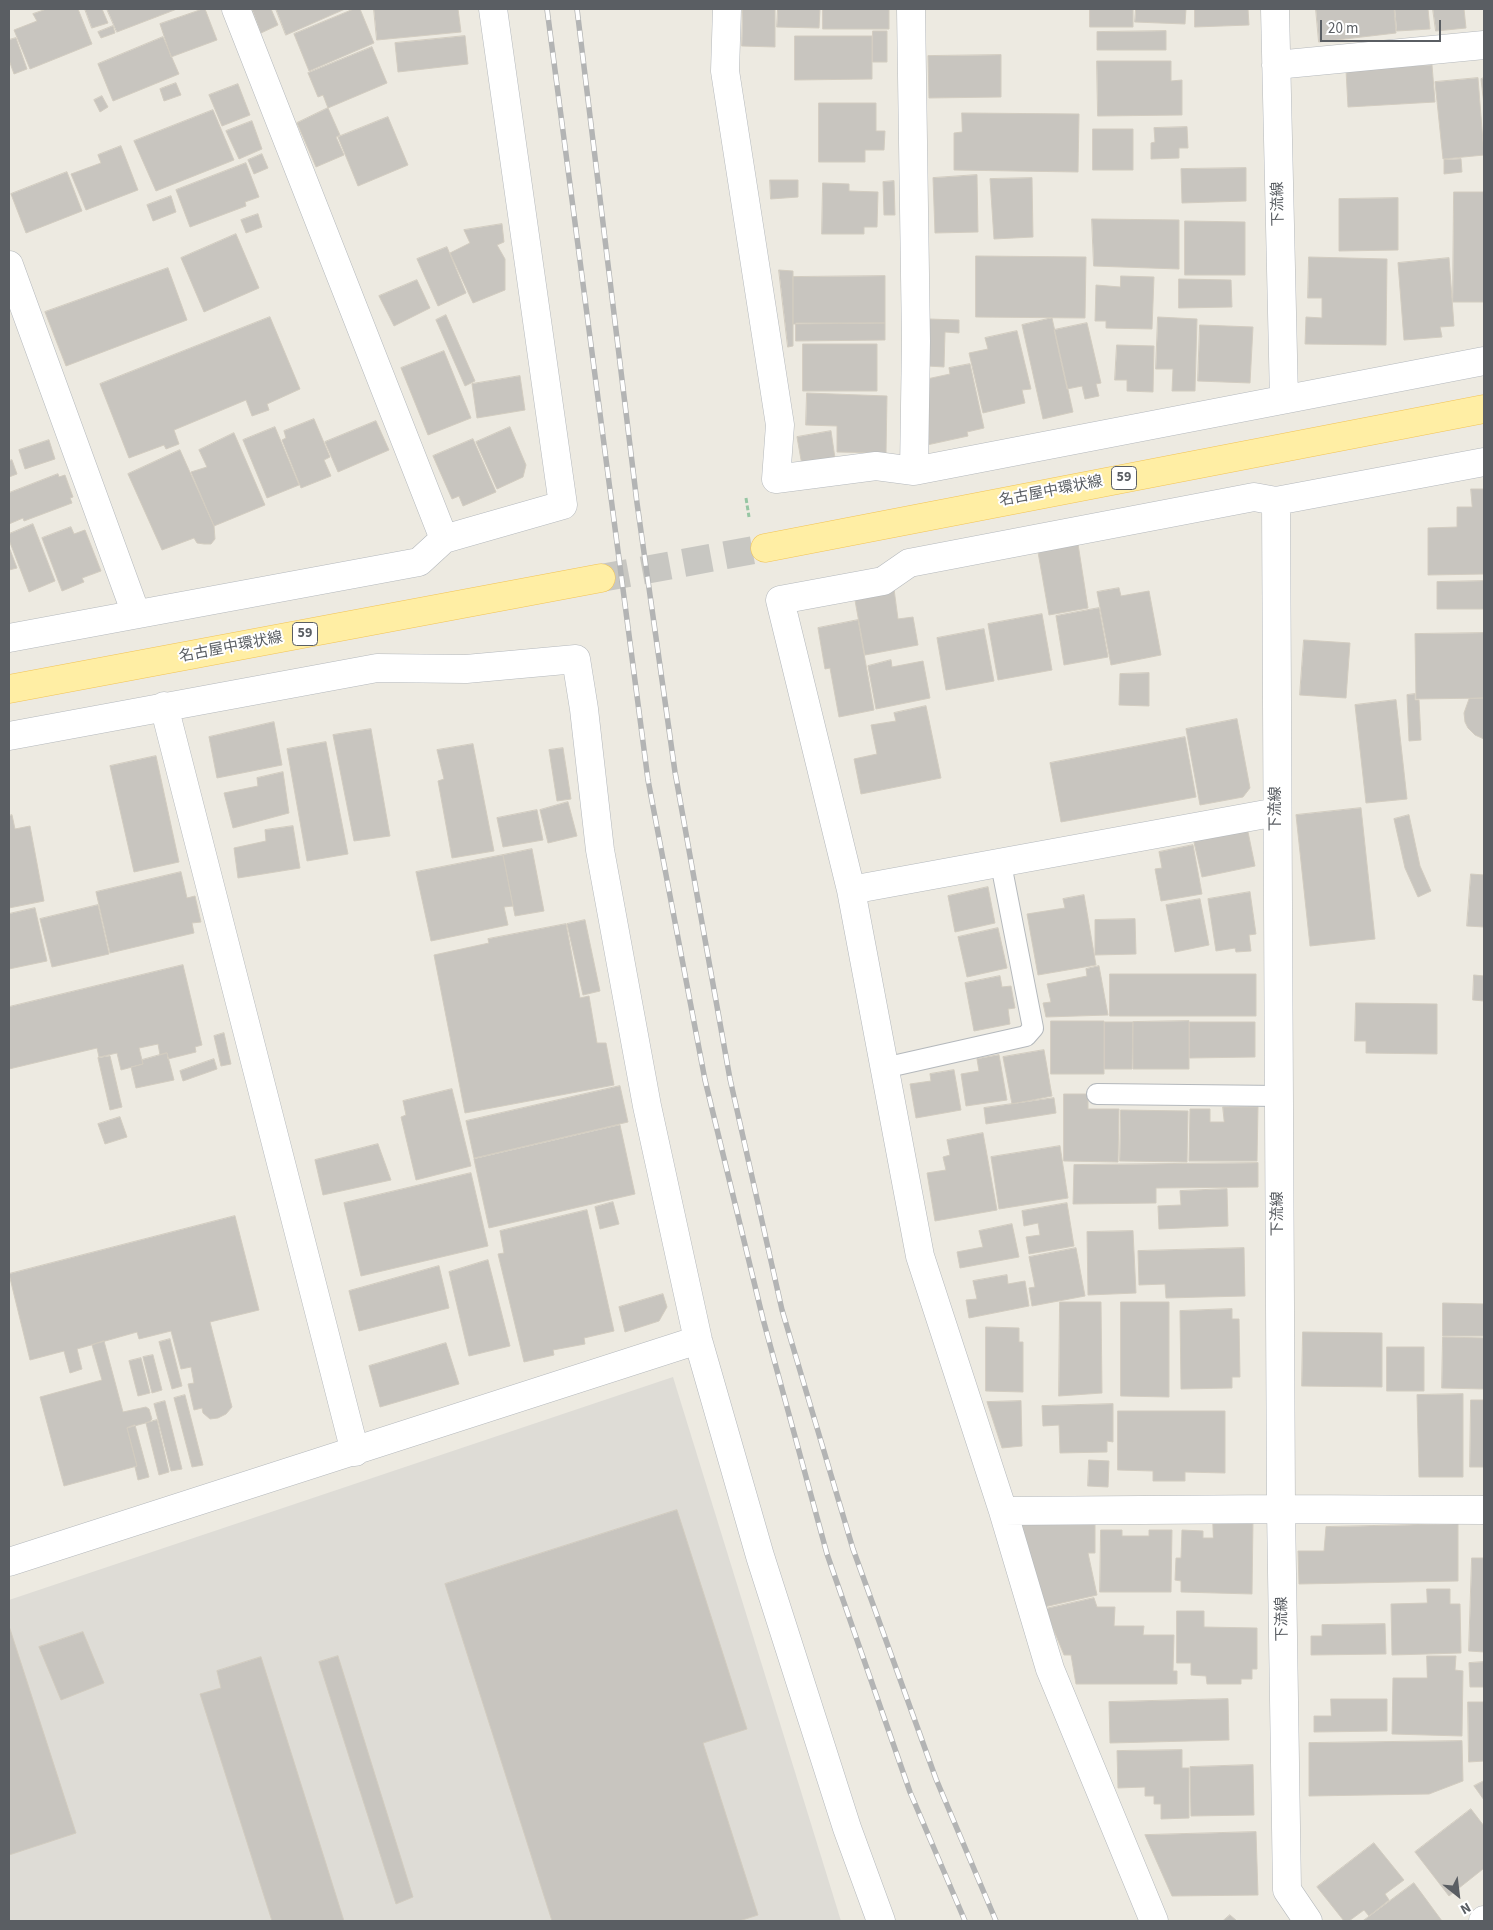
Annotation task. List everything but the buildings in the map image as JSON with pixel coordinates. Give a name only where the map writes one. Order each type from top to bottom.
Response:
[{"type":"main road","name":"名古屋中環状線","points":[[765,548],[1484,409]]},
{"type":"main road","name":"名古屋中環状線","points":[[9,689],[601,578]]},
{"type":"street","points":[[236,9],[444,539]]},
{"type":"street","points":[[9,638],[419,562],[444,539],[563,505],[493,9]]},
{"type":"street","points":[[727,9],[725,71],[780,425],[776,479],[876,466],[914,471],[1484,362]]},
{"type":"street","points":[[911,9],[916,341],[914,471]]},
{"type":"street","name":"下流線","points":[[1274,9],[1284,399]]},
{"type":"street","points":[[1276,65],[1484,45]]},
{"type":"street","points":[[9,265],[136,614]]},
{"type":"street","points":[[1154,1921],[1050,1670],[1003,1511],[920,1256],[851,890],[780,600],[883,580],[909,563],[1254,498],[1276,501],[1484,462]]},
{"type":"street","name":"下流線","points":[[1276,501],[1281,1508],[1287,1890],[1308,1921]]},
{"type":"street","points":[[9,736],[377,668],[466,669],[576,659],[584,709],[602,860],[647,1106],[698,1340],[760,1556],[847,1828],[881,1921]]},
{"type":"street","points":[[164,706],[355,1452]]},
{"type":"street","points":[[851,890],[1277,812]]},
{"type":"street","points":[[9,1562],[698,1340]]},
{"type":"street","points":[[1003,1511],[1281,1508],[1484,1510]]},
{"type":"lane","points":[[884,1068],[1026,1036],[1033,1028],[1001,864]]},
{"type":"lane","points":[[1096,1094],[1279,1096]]},
{"type":"shaded area","points":[[673,1377],[841,1921],[9,1921],[9,1600]]},
{"type":"tunnel","points":[[601,578],[765,548]]},
{"type":"railway","points":[[547,9],[648,780],[705,1080],[763,1319],[827,1554],[910,1792],[965,1921]]},
{"type":"railway","points":[[577,9],[637,503],[675,772],[730,1079],[782,1310],[853,1549],[936,1779],[996,1921]]}]
